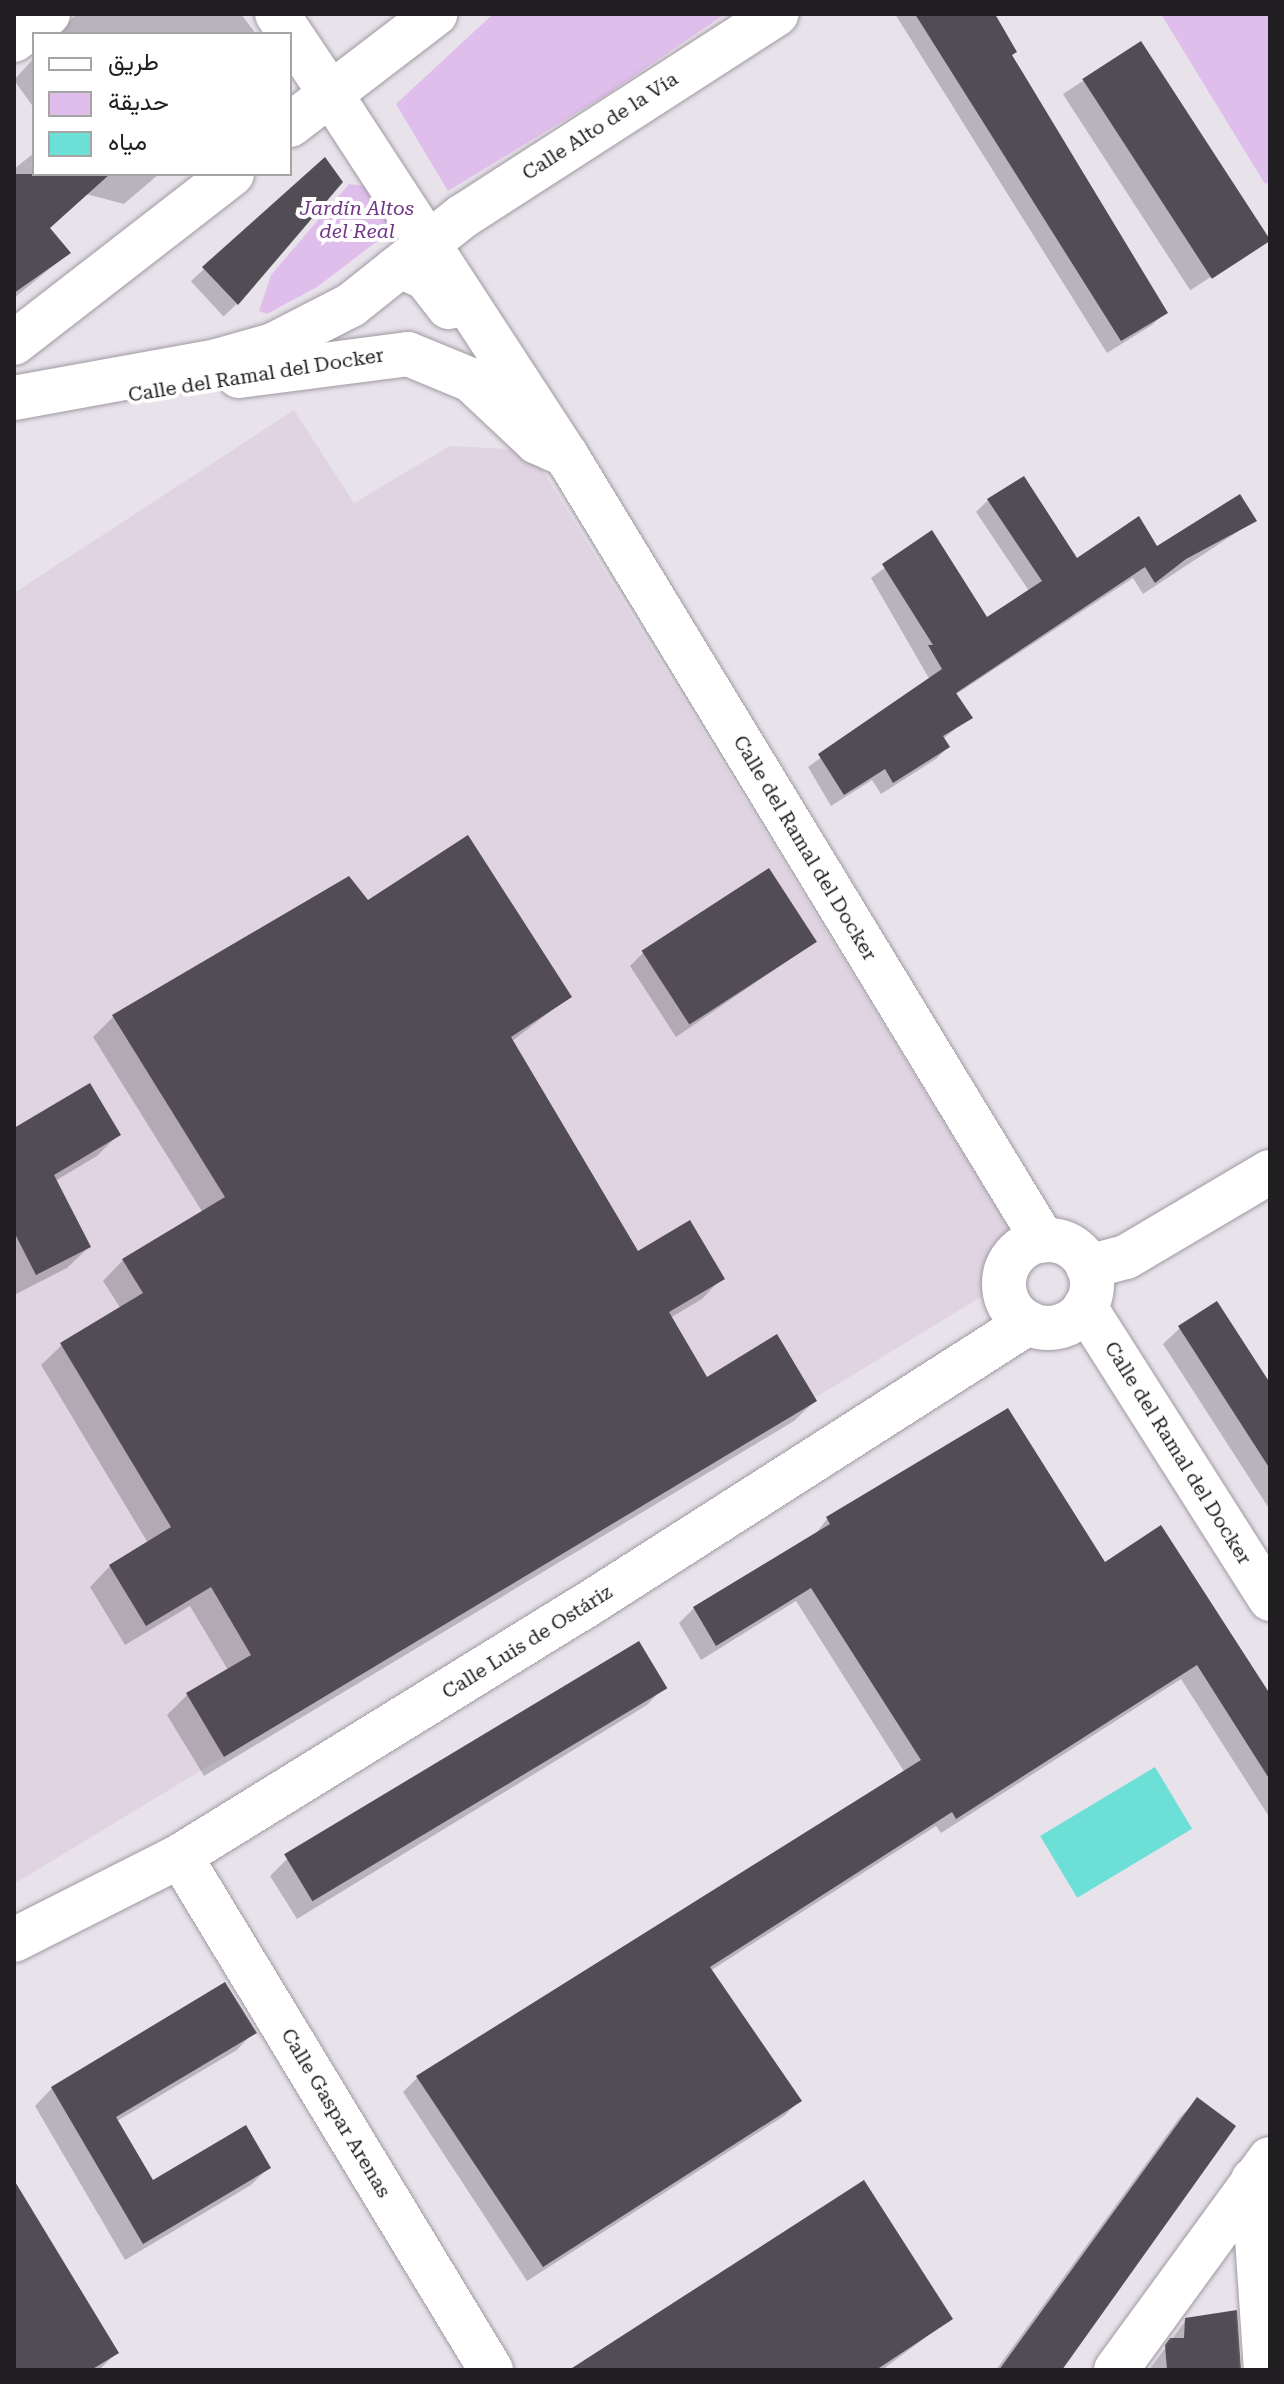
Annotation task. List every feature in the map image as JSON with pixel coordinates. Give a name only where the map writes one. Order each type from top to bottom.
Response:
[{"type":"street","points":[[14,40],[48,14]]},
{"type":"street","name":"Calle del Ramal del Docker","points":[[277,14],[289,32]]},
{"type":"street","points":[[292,123],[435,14]]},
{"type":"street","name":"Calle Alto de la Vía","points":[[411,257],[776,14]]},
{"type":"street","name":"Calle del Ramal del Docker","points":[[292,36],[330,93],[411,257],[566,455],[1043,1240]]},
{"type":"street","points":[[17,353],[230,176]]},
{"type":"street","name":"Calle del Ramal del Docker","points":[[14,398],[217,361],[273,345],[351,305],[411,257]]},
{"type":"street","name":"Calle del Ramal del Docker","points":[[14,423],[58,405],[348,358],[408,354],[471,380],[537,442],[566,455]]},
{"type":"street","points":[[1087,1287],[1075,1249],[1043,1240],[1018,1252],[1005,1276],[1009,1303],[1028,1323],[1053,1327],[1087,1287],[1126,1257],[1270,1172]]},
{"type":"street","name":"Calle del Ramal del Docker","points":[[1087,1287],[1270,1599]]},
{"type":"street","name":"Calle Luis de Ostáriz","points":[[14,1940],[180,1856],[579,1610],[1028,1323]]},
{"type":"street","name":"Calle Gaspar Arenas","points":[[180,1856],[491,2370]]},
{"type":"street","points":[[1116,2370],[1145,2350],[1261,2170]]},
{"type":"street","points":[[1261,2170],[1266,2370]]},
{"type":"shaded area","points":[[294,410],[354,503],[450,446],[530,450],[1032,1266],[14,1884],[14,593]]},
{"type":"green space","points":[[493,14],[725,14],[606,95],[448,191],[396,104]]},
{"type":"green space","points":[[1161,14],[1270,14],[1270,181],[1265,184]]},
{"type":"green space","name":"Jardín Altos del Real","points":[[349,184],[370,187],[397,226],[317,287],[267,314],[259,311],[271,275]]},
{"type":"water","points":[[1155,1767],[1192,1829],[1077,1898],[1040,1836]]},
{"type":"building","points":[[915,14],[995,14],[1017,52],[1012,55],[1168,313],[1121,341]]},
{"type":"building","points":[[1141,41],[1270,240],[1212,279],[1082,79]]},
{"type":"building","points":[[325,157],[343,182],[238,305],[202,267]]},
{"type":"building","points":[[14,174],[108,176],[50,228],[71,253],[14,293]]},
{"type":"building","points":[[1024,476],[1077,558],[1139,516],[1157,546],[1240,494],[1257,521],[1186,559],[1155,583],[1145,567],[956,693],[973,718],[943,736],[950,747],[893,783],[885,769],[844,795],[818,754],[942,669],[928,645],[933,645],[882,564],[932,530],[987,617],[1042,581],[987,499]]},
{"type":"building","points":[[468,835],[572,997],[511,1037],[638,1251],[690,1220],[725,1279],[669,1312],[707,1377],[777,1334],[817,1401],[224,1757],[186,1693],[251,1655],[211,1587],[146,1626],[109,1565],[171,1527],[60,1343],[143,1293],[122,1259],[225,1197],[112,1015],[349,876],[368,900]]},
{"type":"building","points":[[769,868],[817,942],[689,1025],[642,951]]},
{"type":"building","points":[[90,1083],[121,1135],[54,1175],[91,1247],[36,1275],[14,1232],[14,1128]]},
{"type":"building","points":[[1217,1301],[1270,1383],[1270,1469],[1178,1326]]},
{"type":"building","points":[[1008,1408],[1105,1562],[1161,1525],[1270,1694],[1270,1780],[1197,1665],[956,1819],[952,1812],[710,1967],[802,2101],[543,2267],[416,2076],[921,1760],[811,1588],[716,1646],[693,1607],[830,1524],[826,1517]]},
{"type":"building","points":[[639,1641],[667,1688],[312,1901],[284,1854]]},
{"type":"building","points":[[225,1982],[257,2033],[116,2117],[153,2180],[246,2125],[271,2168],[143,2244],[51,2087]]},
{"type":"building","points":[[1197,2097],[1236,2126],[1062,2370],[999,2370]]},
{"type":"building","points":[[14,2180],[119,2353],[91,2370],[14,2370]]},
{"type":"building","points":[[864,2180],[953,2319],[876,2370],[569,2370]]},
{"type":"building","points":[[1237,2310],[1241,2370],[1167,2370],[1165,2345],[1170,2338],[1184,2338],[1185,2318]]}]
